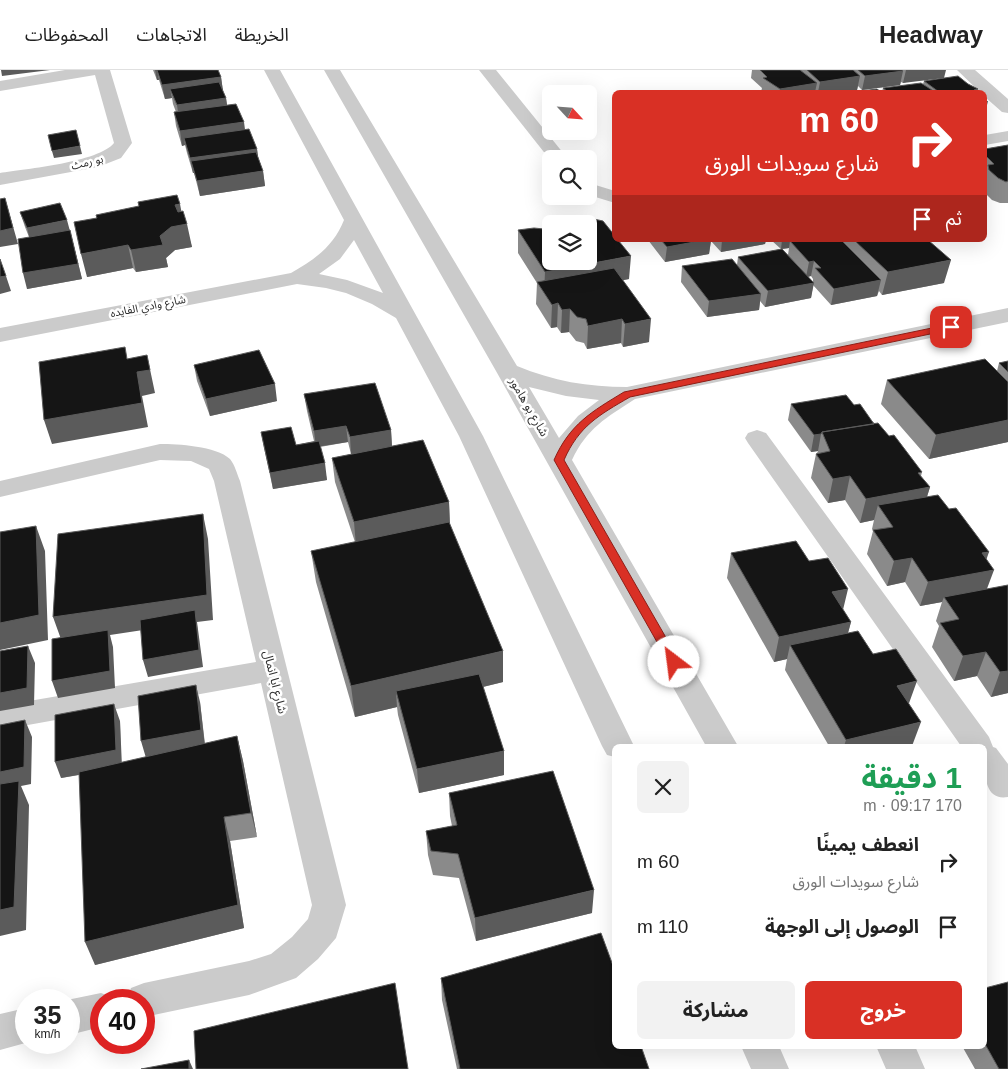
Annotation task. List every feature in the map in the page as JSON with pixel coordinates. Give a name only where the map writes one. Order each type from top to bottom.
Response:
[{"type":"street","points":[[0,86],[95,70]]},
{"type":"street","name":"بو رمث","points":[[0,179],[91,163],[115,154],[123,143],[102,70]]},
{"type":"street","points":[[272,70],[471,436],[617,744]]},
{"type":"street","name":"شارع بو هامور","points":[[332,70],[508,370],[721,744]]},
{"type":"street","points":[[487,70],[552,150]]},
{"type":"street","points":[[965,70],[1008,108]]},
{"type":"street","points":[[987,140],[1008,136]]},
{"type":"street","points":[[597,191],[612,196]]},
{"type":"street","name":"شارع وادي الفايده","points":[[297,278],[316,267],[344,244],[351,232],[354,219]]},
{"type":"street","name":"شارع وادي الفايده","points":[[0,335],[297,278],[318,279],[358,289],[405,314]]},
{"type":"street","points":[[508,370],[528,380],[558,389],[601,394],[627,394],[1008,315]]},
{"type":"street","points":[[559,460],[566,444],[577,429],[591,416],[627,394]]},
{"type":"street","points":[[757,438],[977,744]]},
{"type":"street","name":"شارع ابا انمال","points":[[0,489],[160,452],[182,451],[203,455],[220,464],[227,481],[328,904],[323,927],[306,948],[283,966],[249,978],[155,998]]},
{"type":"street","points":[[0,718],[272,670]]},
{"type":"street","points":[[987,761],[999,786]]},
{"type":"street","points":[[0,1032],[15,1029]]},
{"type":"street","points":[[761,1049],[770,1069]]},
{"type":"street","points":[[896,1049],[906,1069]]},
{"type":"building","points":[[157,70],[218,70],[221,77],[162,85]]},
{"type":"building","points":[[760,70],[800,70],[817,83],[780,89],[763,78],[767,77]]},
{"type":"building","points":[[807,70],[853,70],[860,76],[820,82]]},
{"type":"building","points":[[858,70],[902,70],[903,71],[865,76]]},
{"type":"building","points":[[958,76],[978,89],[936,90],[924,81]]},
{"type":"building","points":[[219,82],[226,98],[177,105],[170,89]]},
{"type":"building","points":[[921,83],[932,90],[886,90],[883,88]]},
{"type":"building","points":[[236,104],[244,122],[180,131],[174,112]]},
{"type":"building","points":[[249,129],[257,149],[190,158],[184,138]]},
{"type":"building","points":[[76,130],[80,146],[52,151],[48,135]]},
{"type":"building","points":[[1008,145],[1008,181],[1006,182],[998,178],[989,170],[988,165],[994,164],[987,157],[987,149]]},
{"type":"building","points":[[256,152],[263,171],[197,181],[191,161]]},
{"type":"building","points":[[177,195],[180,204],[175,205],[178,212],[183,211],[187,224],[171,227],[160,236],[163,245],[131,250],[128,245],[81,254],[74,222],[97,218],[96,215],[139,206],[138,202]]},
{"type":"building","points":[[5,198],[13,228],[0,231],[0,199]]},
{"type":"building","points":[[60,203],[67,220],[27,228],[20,212]]},
{"type":"building","points":[[597,220],[603,221],[612,232],[612,242],[620,242],[631,256],[597,262]]},
{"type":"building","points":[[542,229],[542,267],[518,230]]},
{"type":"building","points":[[70,230],[78,264],[23,273],[18,239]]},
{"type":"building","points":[[663,242],[694,242],[667,247]]},
{"type":"building","points":[[791,242],[843,242],[881,280],[834,289],[815,268],[821,268],[814,261],[809,262]]},
{"type":"building","points":[[856,242],[930,242],[951,260],[888,272]]},
{"type":"building","points":[[782,249],[814,283],[768,291],[738,257]]},
{"type":"building","points":[[0,259],[6,276],[0,277]]},
{"type":"building","points":[[732,259],[761,294],[709,301],[682,266]]},
{"type":"building","points":[[614,268],[651,319],[625,324],[622,319],[588,326],[586,319],[577,317],[570,309],[562,310],[558,303],[552,305],[537,282]]},
{"type":"building","points":[[125,347],[127,359],[147,355],[150,370],[137,372],[142,403],[44,420],[39,362]]},
{"type":"building","points":[[259,350],[275,384],[206,399],[194,365]]},
{"type":"building","points":[[985,359],[1008,382],[1008,420],[936,435],[887,380]]},
{"type":"building","points":[[1008,361],[1008,372],[999,363]]},
{"type":"building","points":[[375,383],[391,430],[350,437],[346,426],[314,431],[304,394]]},
{"type":"building","points":[[846,395],[854,405],[860,404],[874,424],[822,432],[821,434],[814,435],[791,404]]},
{"type":"building","points":[[878,423],[889,436],[894,435],[922,472],[918,473],[930,487],[866,499],[850,476],[833,479],[816,454],[830,451],[822,432]]},
{"type":"building","points":[[291,427],[296,445],[319,441],[325,463],[270,473],[261,432]]},
{"type":"building","points":[[423,440],[449,502],[354,522],[332,458]]},
{"type":"building","points":[[938,495],[949,509],[956,508],[989,552],[982,553],[994,570],[928,582],[912,558],[894,561],[873,530],[893,527],[878,505]]},
{"type":"building","points":[[203,514],[207,595],[53,617],[58,534]]},
{"type":"building","points":[[449,522],[503,651],[351,686],[311,551]]},
{"type":"building","points":[[36,526],[39,615],[0,623],[0,532]]},
{"type":"building","points":[[796,541],[809,561],[828,558],[848,589],[832,592],[851,622],[779,637],[731,553]]},
{"type":"building","points":[[1008,585],[1008,671],[1000,672],[986,652],[963,656],[940,623],[959,619],[944,597]]},
{"type":"building","points":[[195,610],[199,650],[143,660],[140,620]]},
{"type":"building","points":[[108,630],[110,671],[52,681],[52,639]]},
{"type":"building","points":[[858,631],[873,654],[896,649],[917,681],[897,686],[921,722],[846,740],[790,645]]},
{"type":"building","points":[[28,646],[27,688],[0,693],[0,651]]},
{"type":"building","points":[[479,674],[504,751],[417,769],[396,691]]},
{"type":"building","points":[[196,685],[201,730],[141,741],[138,696]]},
{"type":"building","points":[[114,704],[116,750],[55,762],[55,715]]},
{"type":"building","points":[[25,720],[24,767],[0,772],[0,725]]},
{"type":"building","points":[[237,736],[251,813],[224,817],[238,905],[85,942],[79,772]]},
{"type":"building","points":[[553,771],[594,890],[475,918],[458,854],[431,851],[426,831],[457,825],[449,793]]},
{"type":"building","points":[[19,781],[14,907],[0,910],[0,784]]},
{"type":"building","points":[[601,933],[612,963],[612,1049],[642,1049],[649,1069],[460,1069],[441,978]]},
{"type":"building","points":[[1008,982],[1008,1069],[999,1069],[987,1048],[987,987]]},
{"type":"building","points":[[395,983],[408,1069],[196,1069],[194,1031]]},
{"type":"building","points":[[189,1060],[189,1069],[141,1069]]},
{"type":"route","points":[[674,662],[559,460],[566,444],[577,429],[608,404],[627,394],[951,327]]}]
